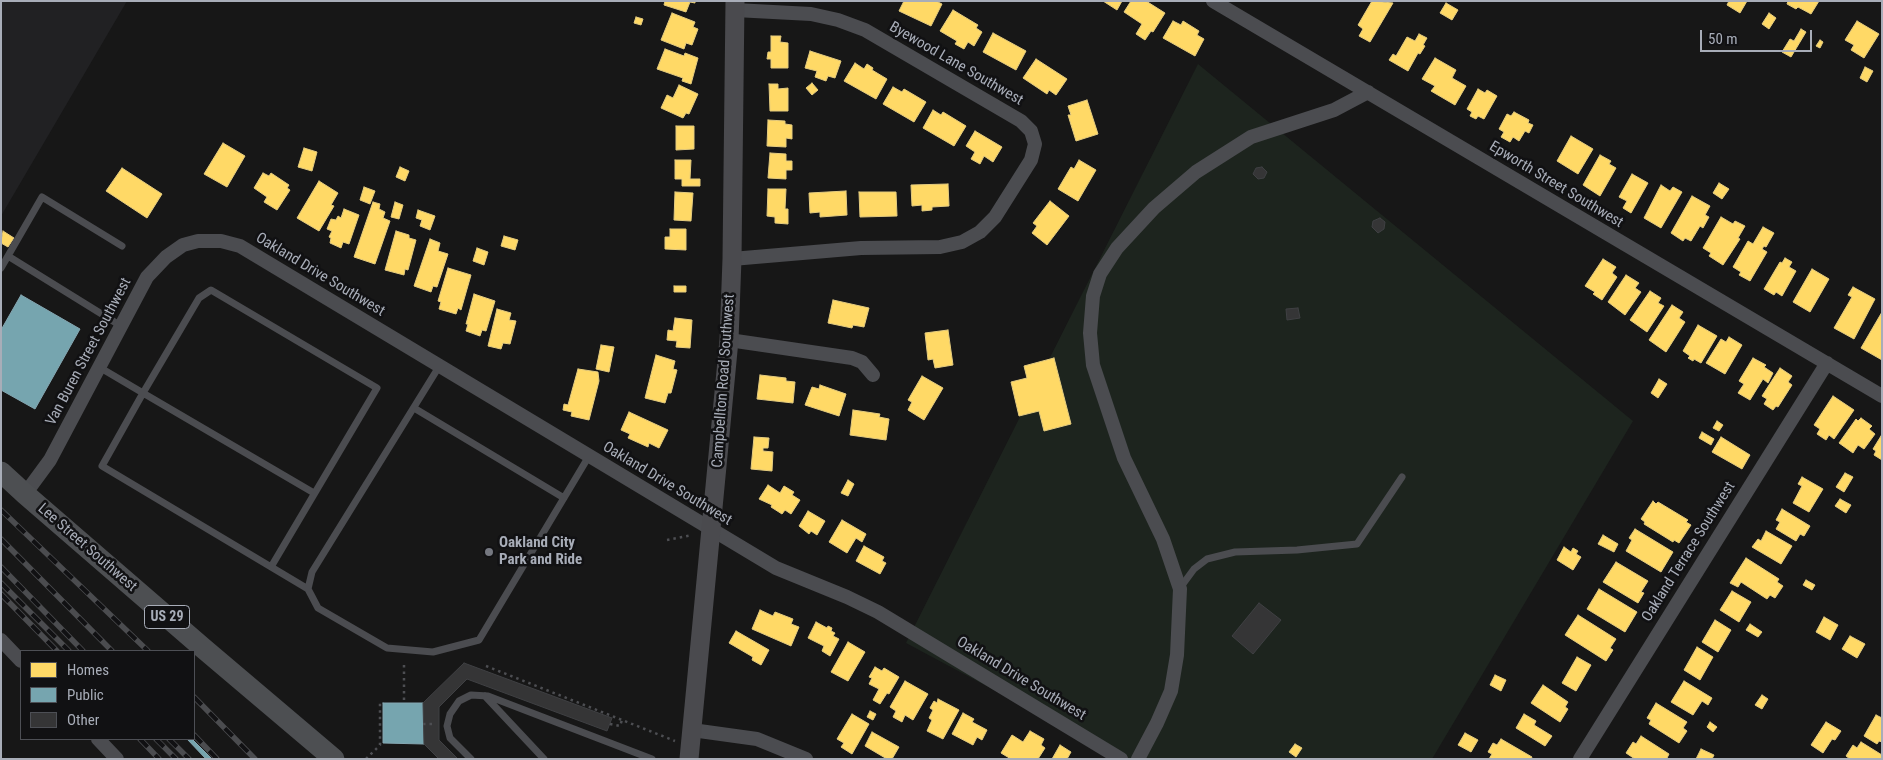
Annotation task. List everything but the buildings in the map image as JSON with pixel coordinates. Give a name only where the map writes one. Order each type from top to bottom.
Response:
[{"type":"main road","name":"Campbellton Road Southwest","points":[[690,745],[729,340],[732,259],[735,6]]},
{"type":"main road","name":"Lee Street Southwest","points":[[1,472],[334,759]]},
{"type":"street","name":"Epworth Street Southwest","points":[[1214,1],[1882,396]]},
{"type":"street","name":"Byewood Lane Southwest","points":[[732,259],[861,248],[940,247],[962,242],[980,232],[995,217],[1031,160],[1035,144],[1031,131],[1021,121],[865,30],[838,20],[811,14],[735,6]]},
{"type":"street","points":[[1138,759],[1171,691],[1177,655],[1180,589],[1163,539],[1124,458],[1093,365],[1090,333],[1093,296],[1100,274],[1117,248],[1154,208],[1196,172],[1251,137],[1334,110],[1368,92]]},
{"type":"street","name":"Van Buren Street Southwest","points":[[25,494],[50,460],[147,276],[166,257],[182,245],[198,241]]},
{"type":"street","name":"Oakland Drive Southwest","points":[[198,241],[221,241],[240,246],[712,531],[776,568],[878,612],[1121,759]]},
{"type":"street","points":[[729,340],[852,358],[862,362],[873,375]]},
{"type":"street","name":"Oakland Terrace Southwest","points":[[1580,759],[1827,363]]},
{"type":"street","points":[[1,640],[20,660]]},
{"type":"street","points":[[690,745],[757,739],[806,759]]},
{"type":"street","points":[[99,740],[117,759]]},
{"type":"lane","points":[[1,268],[42,197],[122,246]]},
{"type":"lane","points":[[8,256],[121,326]]},
{"type":"lane","points":[[271,567],[376,388],[211,290],[199,298],[102,466],[271,567],[308,589],[318,608],[387,648],[433,652],[479,640],[589,456]]},
{"type":"lane","points":[[308,589],[312,572],[440,366]]},
{"type":"lane","points":[[99,367],[314,493]]},
{"type":"lane","points":[[414,408],[564,498]]},
{"type":"lane","points":[[1180,589],[1194,569],[1207,559],[1235,552],[1297,550],[1357,544],[1402,477]]},
{"type":"lane","points":[[471,759],[450,738],[448,726],[450,714],[458,701],[471,695],[485,696],[636,756],[652,759]]},
{"type":"lane","points":[[485,696],[544,759]]},
{"type":"path","points":[[667,540],[712,531]]},
{"type":"path","points":[[404,665],[404,703]]},
{"type":"path","points":[[486,666],[690,745]]},
{"type":"path","points":[[366,759],[380,745],[380,703]]},
{"type":"path","points":[[610,724],[620,726],[622,720]]},
{"type":"path","points":[[424,724],[434,724]]},
{"type":"shaded area","points":[[1,1],[127,1],[1,216]]},
{"type":"shaded area","points":[[1198,64],[1633,421],[1432,759],[1123,759],[906,643]]},
{"type":"railway","points":[[1,510],[147,650]]},
{"type":"railway","points":[[1,539],[111,650]]},
{"type":"railway","points":[[1,567],[82,650]]},
{"type":"railway","points":[[1,583],[68,650]]},
{"type":"railway","points":[[1,594],[56,650]]},
{"type":"railway","points":[[195,698],[255,759]]},
{"type":"railway","points":[[195,736],[217,759]]},
{"type":"railway","points":[[141,740],[159,759]]},
{"type":"railway","points":[[157,740],[176,759]]},
{"type":"railway","points":[[170,740],[189,759]]},
{"type":"place","name":"Oakland City Park and Ride","points":[[489,552]]}]
